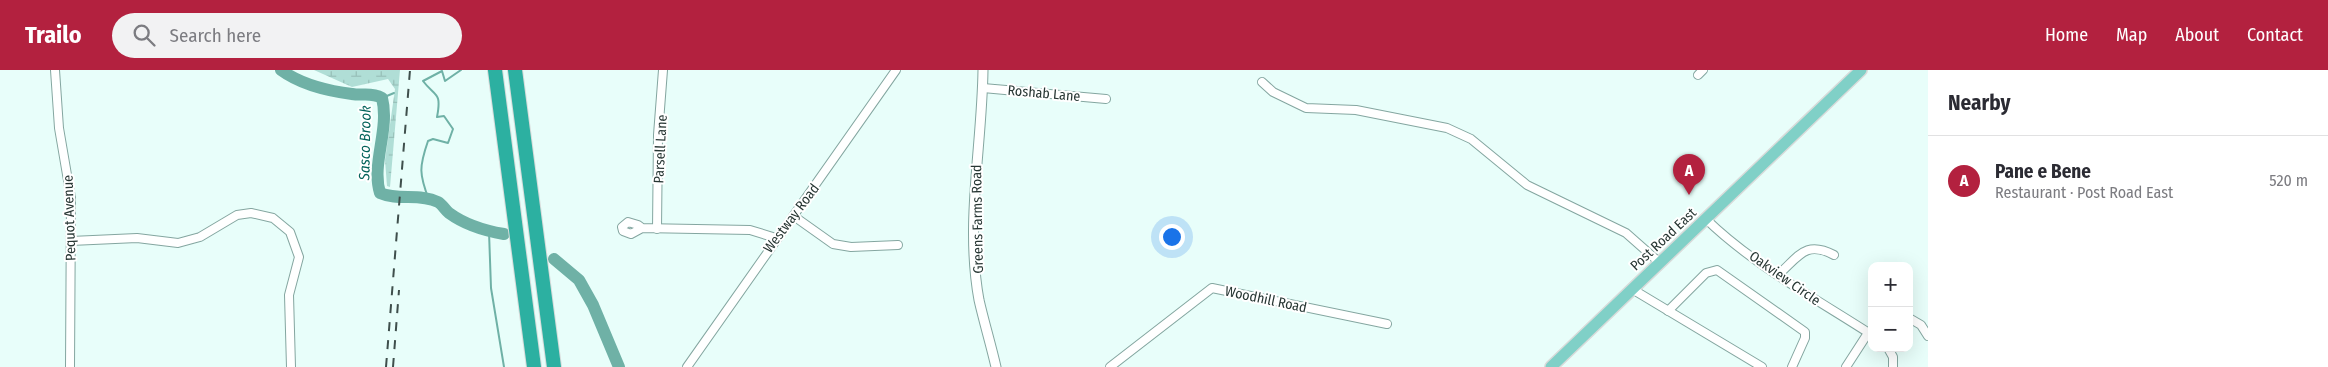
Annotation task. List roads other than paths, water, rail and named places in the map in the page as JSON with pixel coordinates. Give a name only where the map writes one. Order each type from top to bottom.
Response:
[{"type":"highway","points":[[495,70],[534,367]]},
{"type":"highway","points":[[515,70],[554,367]]},
{"type":"main road","name":"Post Road East","points":[[1551,367],[1861,70]]},
{"type":"street","name":"Pequot Avenue","points":[[55,70],[59,128],[71,198],[70,367]]},
{"type":"street","name":"Parsell Lane","points":[[657,229],[658,135],[663,70]]},
{"type":"street","name":"Westway Road","points":[[687,367],[776,238],[795,217],[896,70]]},
{"type":"street","name":"Greens Farms Road","points":[[983,70],[975,176],[975,240],[979,299],[996,367]]},
{"type":"street","points":[[1262,82],[1273,92],[1306,108],[1356,110],[1447,128],[1471,139],[1527,185],[1626,233],[1660,263]]},
{"type":"street","name":"Roshab Lane","points":[[983,88],[1106,99]]},
{"type":"street","points":[[71,241],[137,238],[178,243],[200,237],[237,214],[251,213],[273,218],[290,232],[299,257],[289,295],[291,367]]},
{"type":"street","points":[[795,217],[833,244],[852,247],[898,245]]},
{"type":"street","name":"Oakview Circle","points":[[1706,219],[1724,235],[1779,274],[1868,333]]},
{"type":"street","points":[[642,228],[750,230],[776,238]]},
{"type":"street","points":[[1779,274],[1812,248],[1820,248],[1834,255]]},
{"type":"street","points":[[1668,311],[1706,273],[1717,270],[1804,332],[1805,338],[1792,367]]},
{"type":"street","name":"Woodhill Road","points":[[1110,367],[1212,288],[1387,324]]},
{"type":"street","points":[[1632,289],[1762,367]]},
{"type":"street","points":[[1913,320],[1922,325],[1928,336]]},
{"type":"street","name":"Oakview Circle","points":[[1846,367],[1868,337]]},
{"type":"street","points":[[1890,352],[1893,357],[1893,367]]},
{"type":"waterway","name":"Sasco Brook","points":[[281,70],[305,83],[324,89],[352,94],[374,95],[382,98],[384,122],[378,170],[380,193],[394,197],[431,199],[439,203],[449,213],[468,224],[504,234]]},
{"type":"waterway","points":[[429,200],[421,170],[428,141],[433,139],[448,143],[453,129],[444,116],[437,117],[438,98],[423,81],[442,71],[445,81],[461,70]]},
{"type":"waterway","points":[[382,98],[394,93]]},
{"type":"waterway","points":[[489,232],[491,288],[504,367]]},
{"type":"waterway","name":"Sasco Brook","points":[[554,259],[579,280],[593,305],[619,367]]},
{"type":"railway","points":[[386,367],[410,70]]},
{"type":"railway","points":[[393,367],[399,290]]},
{"type":"place","name":"Pane e Bene","points":[[1689,195]]}]
